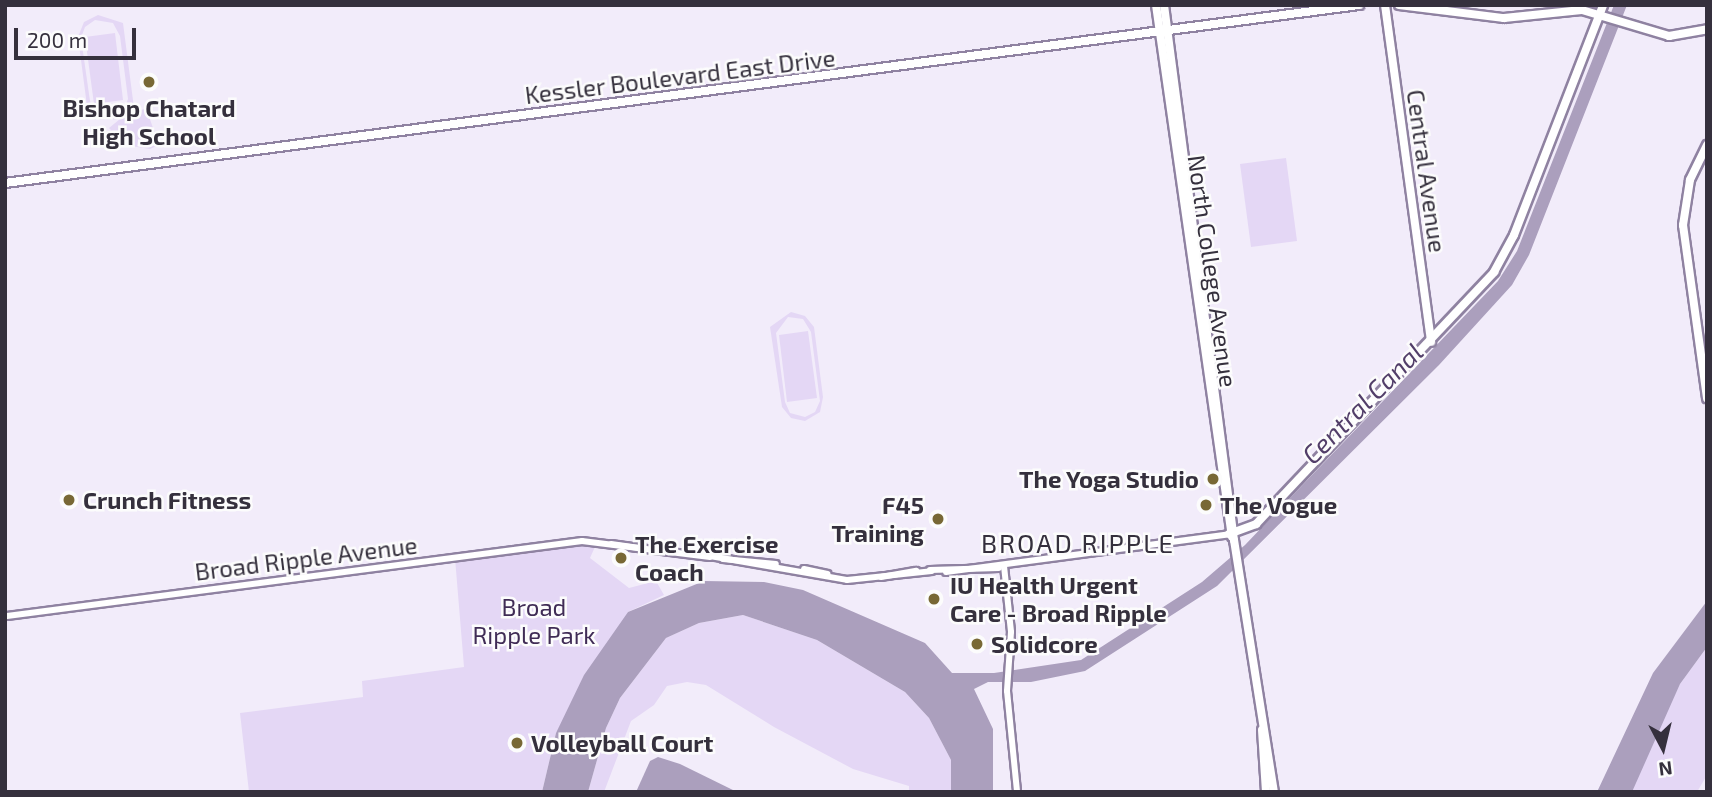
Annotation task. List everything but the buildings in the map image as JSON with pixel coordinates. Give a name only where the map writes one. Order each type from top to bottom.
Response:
[{"type":"main road","name":"North College Avenue","points":[[1156,5],[1164,31]]},
{"type":"main road","name":"North College Avenue","points":[[1164,5],[1164,31],[1234,539],[1262,730],[1274,792]]},
{"type":"main road","name":"Kessler Boulevard East Drive","points":[[5,183],[1359,5]]},
{"type":"main road","name":"Central Avenue","points":[[1385,5],[1431,342]]},
{"type":"main road","points":[[1399,5],[1507,18],[1572,9],[1674,37],[1707,29]]},
{"type":"main road","points":[[1234,539],[1256,524],[1481,290],[1504,256],[1604,16],[1603,5]]},
{"type":"main road","points":[[1707,145],[1690,180],[1683,225],[1707,398]]},
{"type":"main road","name":"North College Avenue","points":[[1262,730],[1266,792]]},
{"type":"street","name":"Broad Ripple Avenue","points":[[6,617],[569,543],[609,544],[646,551],[710,557],[831,578],[946,572],[1234,539]]},
{"type":"street","points":[[1004,566],[1011,632],[1007,685],[1017,792]]},
{"type":"green space","points":[[98,15],[123,23],[134,108],[121,119],[146,108],[159,145],[150,149],[125,145],[109,128],[120,119],[100,120],[87,106],[78,37],[84,22]],"holes":[[[95,20],[113,23],[120,36],[128,99],[123,111],[112,118],[96,113],[90,101],[81,38],[85,27]]]},
{"type":"green space","points":[[115,33],[123,100],[94,104],[85,37]]},
{"type":"green space","points":[[1286,158],[1297,241],[1251,247],[1240,164]]},
{"type":"green space","points":[[791,312],[805,316],[814,327],[823,397],[820,412],[805,421],[791,418],[782,407],[770,327]],"holes":[[[788,317],[803,319],[811,332],[820,401],[815,412],[805,417],[790,413],[785,402],[776,333]]]},
{"type":"green space","points":[[808,331],[817,398],[787,402],[779,335]]},
{"type":"green space","name":"Broad Ripple Park","points":[[598,540],[590,558],[629,588],[656,581],[664,595],[628,612],[556,733],[542,792],[249,792],[240,713],[363,697],[362,681],[464,667],[455,558]]},
{"type":"green space","points":[[743,615],[817,640],[905,692],[929,718],[951,760],[951,792],[909,792],[909,786],[853,769],[774,727],[706,685],[687,682],[667,686],[654,705],[631,721],[604,792],[588,792],[606,728],[620,698],[666,638],[699,623]]},
{"type":"green space","points":[[1707,647],[1707,775],[1697,792],[1632,792],[1646,753],[1680,684]]},
{"type":"shaded area","points":[[1614,5],[1627,5],[1529,255],[1512,285],[1439,365],[1217,586],[1085,671],[1031,682],[988,682],[974,689],[993,729],[993,792],[951,792],[951,760],[929,718],[905,692],[817,640],[743,615],[699,623],[666,638],[620,698],[606,728],[588,792],[542,792],[556,733],[584,675],[628,612],[704,581],[764,582],[803,590],[925,643],[952,673],[994,673],[1081,660],[1202,582],[1245,545],[1498,281],[1517,251]]},
{"type":"shaded area","points":[[1707,601],[1707,647],[1680,684],[1632,792],[1597,792],[1653,673]]},
{"type":"shaded area","points":[[658,757],[680,764],[737,792],[636,792],[650,761]]},
{"type":"place","name":"Bishop Chatard High School","points":[[149,82]]},
{"type":"place","name":"The Yoga Studio","points":[[1213,479]]},
{"type":"place","name":"Crunch Fitness","points":[[69,500]]},
{"type":"place","name":"The Vogue","points":[[1206,505]]},
{"type":"place","name":"F45 Training","points":[[938,519]]},
{"type":"place","name":"The Exercise Coach","points":[[621,558]]},
{"type":"place","name":"IU Health Urgent Care - Broad Ripple","points":[[934,599]]},
{"type":"place","name":"Solidcore","points":[[977,644]]},
{"type":"place","name":"Volleyball Court","points":[[517,743]]},
{"type":"district","name":"BROAD RIPPLE","points":[[1078,543]]},
{"type":"water label","name":"Central Canal","points":[[1362,403]]}]
